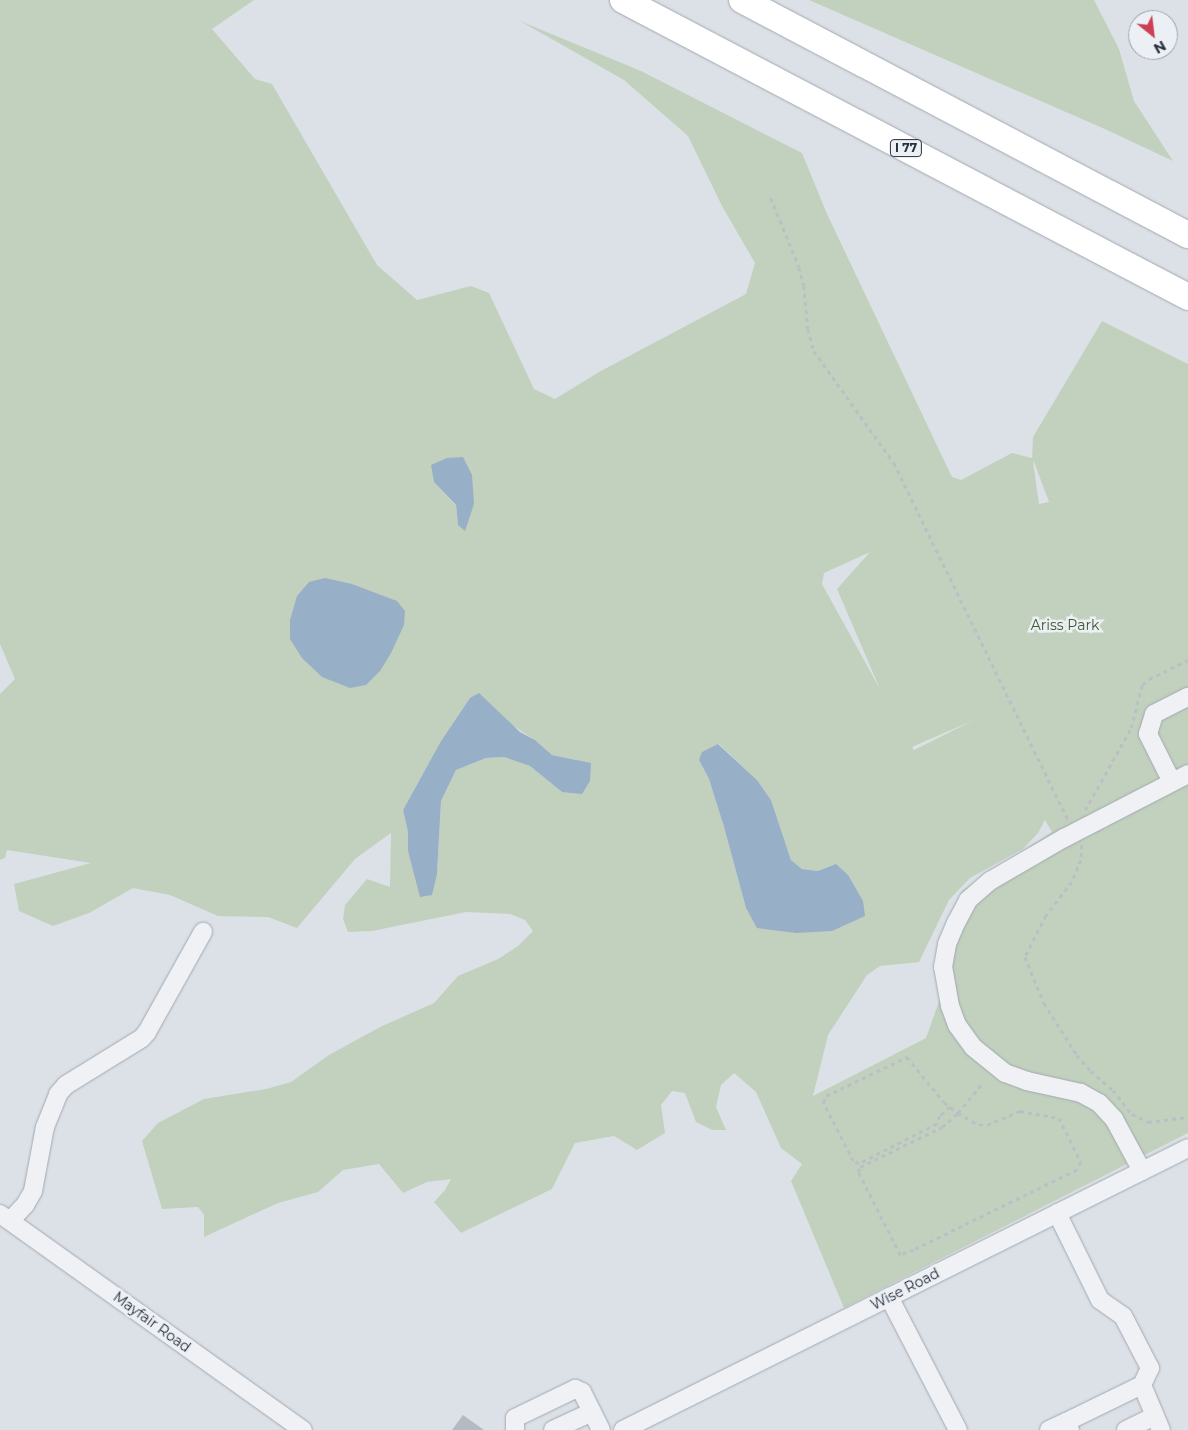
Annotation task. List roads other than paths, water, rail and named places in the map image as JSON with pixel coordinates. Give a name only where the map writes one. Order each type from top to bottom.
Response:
[{"type":"highway","name":"I 77","points":[[623,0],[1188,297]]},
{"type":"highway","points":[[742,0],[1188,235]]},
{"type":"street","points":[[1142,1171],[1114,1119],[1099,1103],[1080,1093],[1027,1081],[1005,1073],[973,1047],[957,1025],[947,998],[943,966],[946,944],[968,900],[990,881],[1077,832],[1180,778],[1148,734],[1154,714],[1188,697]]},
{"type":"street","points":[[5,1218],[26,1205],[33,1191],[45,1127],[58,1094],[66,1085],[142,1038],[203,932]]},
{"type":"street","name":"Wise Road","points":[[623,1430],[1188,1148]]},
{"type":"street","points":[[1049,1430],[1068,1426],[1142,1385],[1150,1368],[1123,1316],[1100,1300],[1057,1213]]},
{"type":"street","name":"Mayfair Road","points":[[5,1218],[303,1430]]},
{"type":"street","points":[[889,1297],[958,1430]]},
{"type":"street","points":[[1126,1430],[1158,1423],[1142,1385]]},
{"type":"street","points":[[515,1430],[515,1418],[575,1389],[582,1392],[601,1430]]},
{"type":"street","points":[[553,1430],[592,1412]]},
{"type":"water","points":[[463,457],[472,475],[474,504],[465,531],[458,525],[456,505],[434,482],[431,465],[447,458]]},
{"type":"water","points":[[325,578],[352,584],[397,601],[405,611],[404,625],[391,653],[380,671],[366,685],[350,688],[322,677],[302,658],[290,639],[290,620],[297,596],[309,582]]},
{"type":"water","points":[[479,693],[520,732],[535,740],[552,755],[591,763],[590,781],[582,794],[562,792],[530,766],[504,757],[486,758],[456,770],[441,801],[437,874],[432,895],[420,897],[408,851],[408,832],[403,810],[441,741],[470,698]]},
{"type":"water","points":[[718,744],[757,780],[771,800],[791,860],[802,869],[818,871],[836,864],[848,875],[863,901],[865,916],[832,931],[796,933],[757,928],[746,908],[709,779],[699,760],[702,752]]},
{"type":"park label","name":"Ariss Park","points":[[1065,625]]}]
